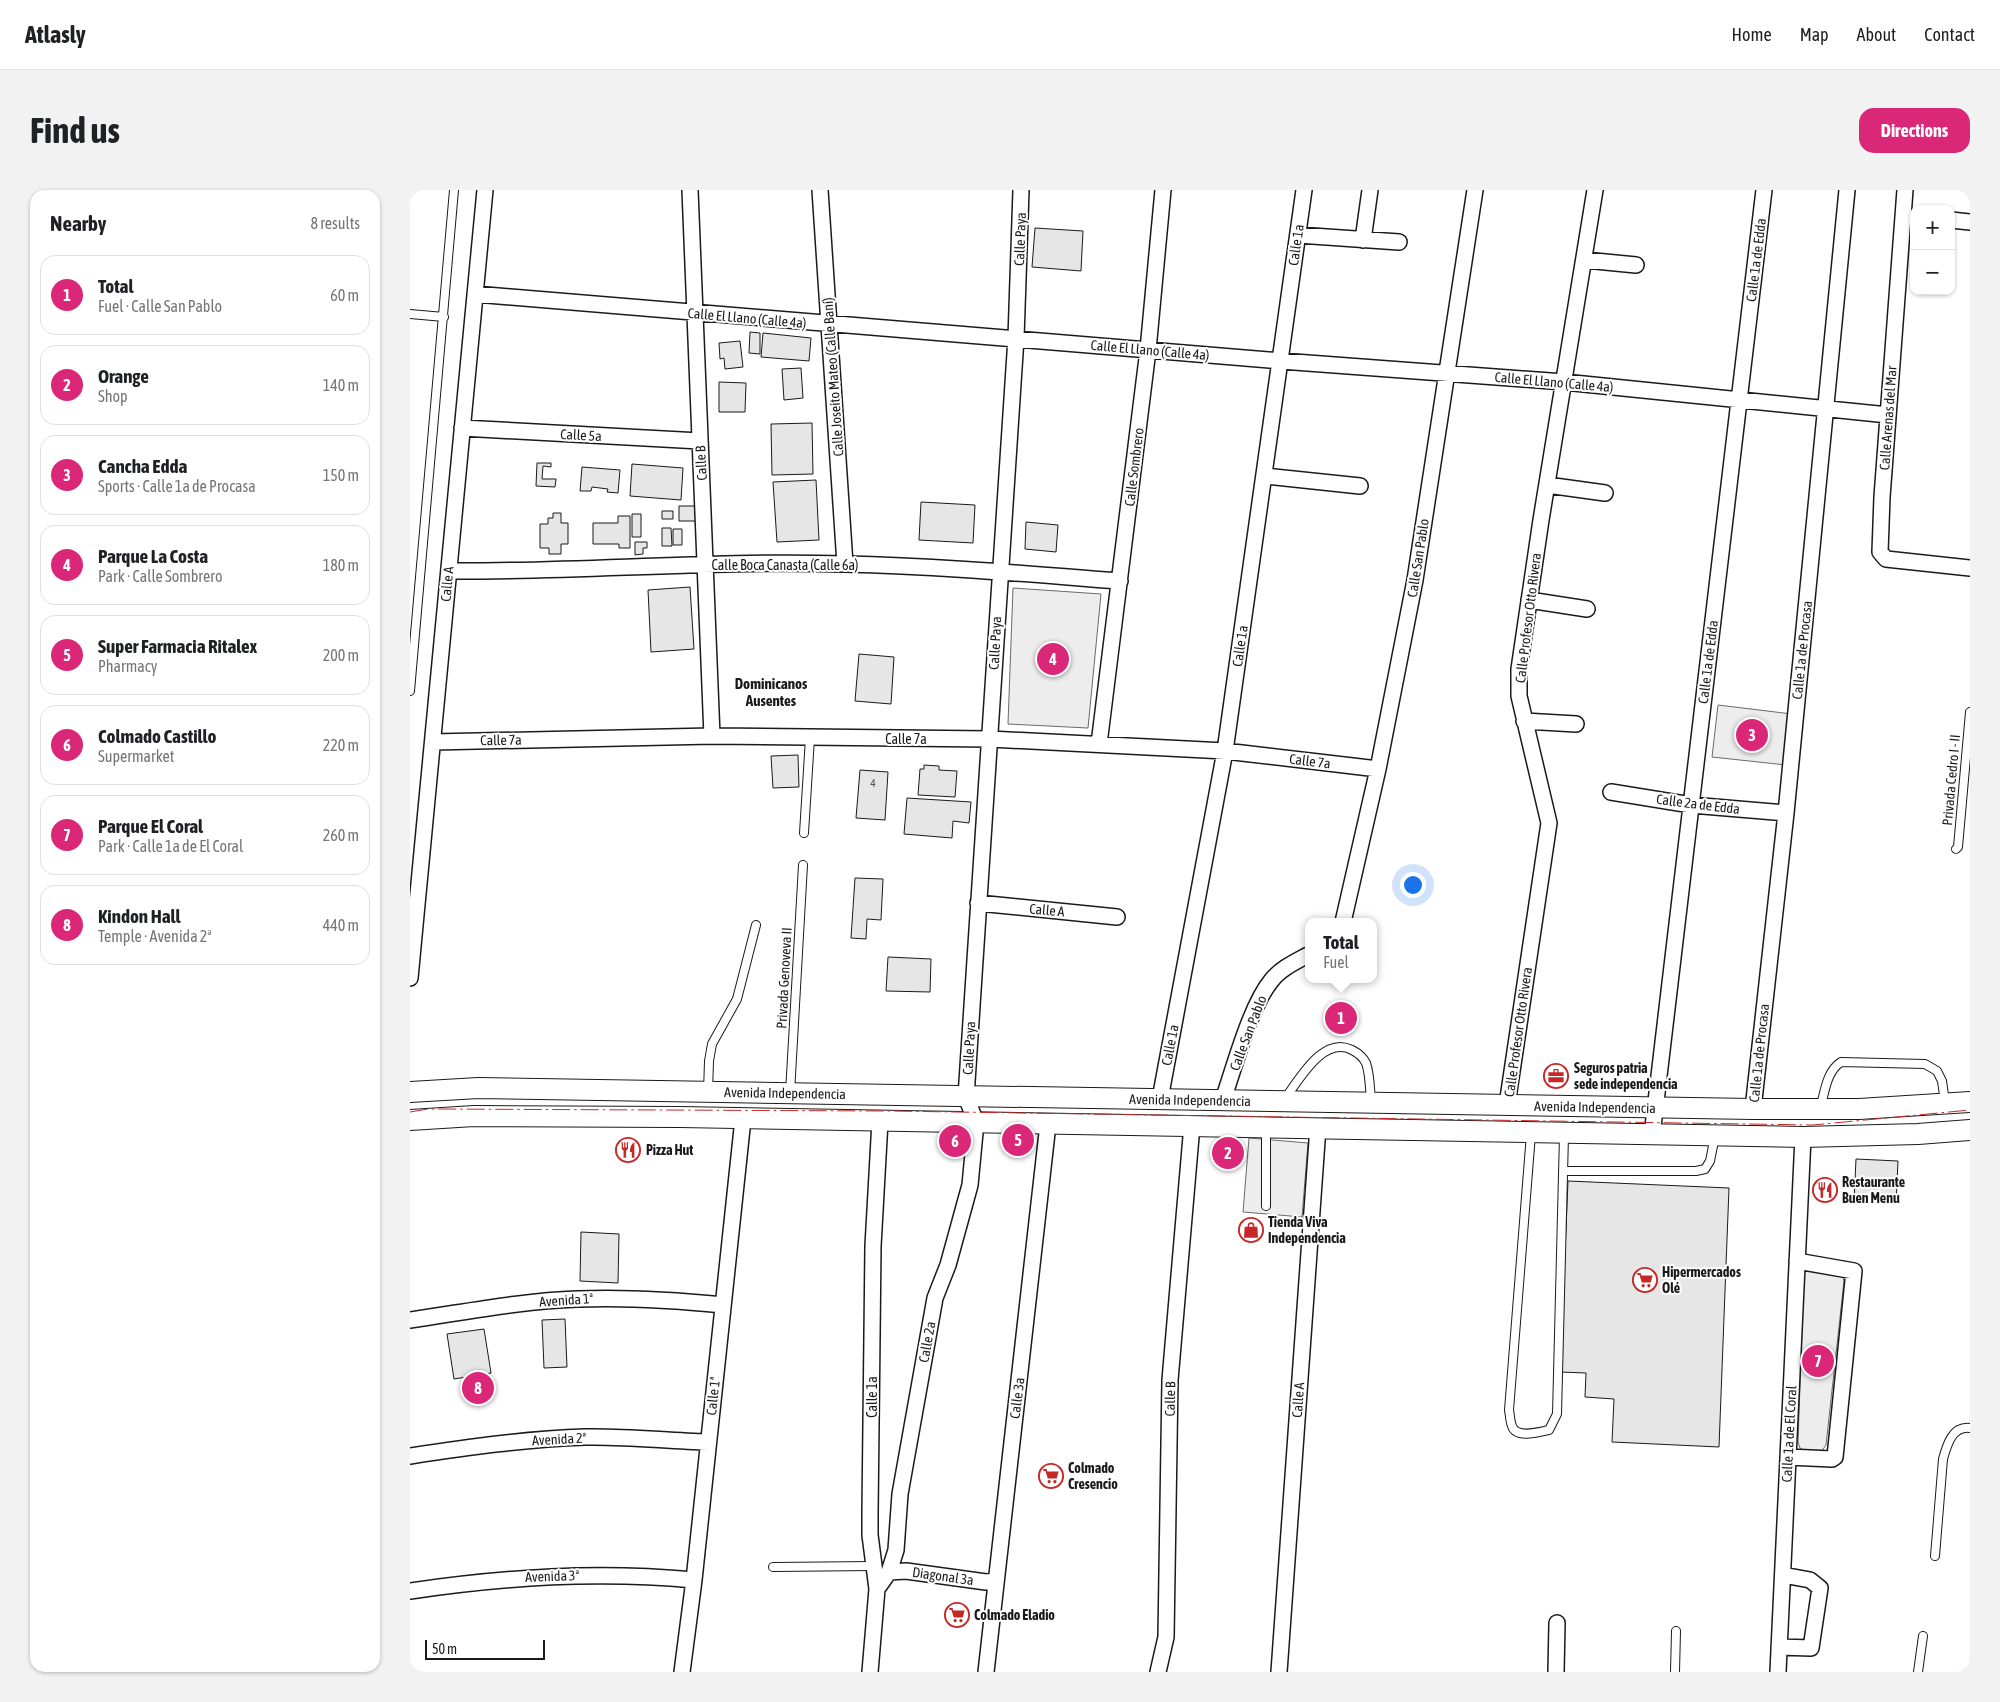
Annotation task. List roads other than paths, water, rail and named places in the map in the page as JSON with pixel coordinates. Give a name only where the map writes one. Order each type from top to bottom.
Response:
[{"type":"main road","name":"Avenida Independencia","points":[[410,1092],[478,1088],[1753,1109],[1820,1109],[1970,1102]]},
{"type":"main road","points":[[1274,1127],[1282,1102]]},
{"type":"main road","points":[[1426,1104],[1426,1130]]},
{"type":"main road","name":"Avenida Independencia","points":[[410,1120],[474,1116],[742,1119],[1318,1127],[1803,1137],[1918,1134],[1970,1130]]},
{"type":"street","name":"Calle A","points":[[410,978],[485,190]]},
{"type":"street","name":"Calle B","points":[[690,190],[712,736]]},
{"type":"street","name":"Calle Joseíto Mateo (Calle Baní)","points":[[820,190],[845,564]]},
{"type":"street","name":"Calle Paya","points":[[966,1097],[999,572],[1016,338],[1021,190]]},
{"type":"street","name":"Calle Sombrero","points":[[1099,744],[1148,350],[1163,190]]},
{"type":"street","name":"Calle 1a","points":[[1160,1099],[1225,751],[1304,190]]},
{"type":"street","points":[[1363,240],[1370,190]]},
{"type":"street","name":"Calle San Pablo","points":[[1344,918],[1378,769],[1415,580],[1474,190]]},
{"type":"street","name":"Calle Profesor Otto Rivera","points":[[1507,1105],[1548,827],[1524,721],[1518,682],[1529,600],[1595,190]]},
{"type":"street","name":"Calle 1a de Edda","points":[[1652,1135],[1764,190]]},
{"type":"street","name":"Calle 1a de Procasa","points":[[1753,1109],[1786,813],[1847,190]]},
{"type":"street","name":"Calle Arenas del Mar","points":[[1905,190],[1908,216],[1888,415],[1880,552],[1886,559],[1970,568]]},
{"type":"street","points":[[1955,220],[1970,222]]},
{"type":"street","points":[[1298,235],[1399,242]]},
{"type":"street","points":[[1585,260],[1636,264]]},
{"type":"street","name":"Calle El Llano (Calle 4a)","points":[[475,294],[829,325],[1564,382],[1888,415]]},
{"type":"street","name":"Calle 5a","points":[[462,428],[700,442]]},
{"type":"street","points":[[1265,476],[1360,486]]},
{"type":"street","points":[[1547,485],[1605,493]]},
{"type":"street","name":"Calle Boca Canasta (Calle 6a)","points":[[449,571],[845,564],[999,572],[1120,582]]},
{"type":"street","points":[[1529,600],[1587,609]]},
{"type":"street","points":[[1524,721],[1576,724]]},
{"type":"street","name":"Calle 7a","points":[[432,742],[712,736],[990,739],[1225,751],[1378,769]]},
{"type":"street","name":"Calle 2a de Edda","points":[[1611,792],[1691,805],[1786,813]]},
{"type":"street","name":"Calle A","points":[[978,903],[1117,917]]},
{"type":"street","name":"Calle San Pablo","points":[[1223,1100],[1252,1018],[1264,992],[1280,972],[1305,957]]},
{"type":"street","name":"Calle 2a","points":[[877,1589],[889,1572],[896,1550],[900,1494],[935,1298],[948,1265],[970,1185],[976,1122],[966,1097]]},
{"type":"street","name":"Calle 1ª","points":[[682,1672],[694,1580],[742,1119]]},
{"type":"street","name":"Calle 1a","points":[[870,1672],[877,1589],[870,1536],[870,1513],[873,1246],[880,1121]]},
{"type":"street","name":"Calle 3a","points":[[986,1672],[1048,1124]]},
{"type":"street","name":"Calle B","points":[[1158,1672],[1166,1637],[1170,1380],[1192,1126]]},
{"type":"street","name":"Calle A","points":[[1279,1672],[1318,1127]]},
{"type":"street","name":"Calle 1a de El Coral","points":[[1778,1672],[1803,1137]]},
{"type":"street","points":[[1788,1457],[1832,1459],[1835,1457],[1854,1271],[1798,1261]]},
{"type":"street","name":"Avenida 1ª","points":[[410,1320],[498,1307],[576,1299],[648,1299],[723,1305]]},
{"type":"street","name":"Avenida 2ª","points":[[410,1456],[486,1444],[586,1437],[708,1442]]},
{"type":"street","name":"Diagonal 3a","points":[[889,1572],[906,1571],[986,1582],[996,1581]]},
{"type":"street","points":[[1779,1647],[1811,1648],[1820,1588],[1810,1580],[1782,1575]]},
{"type":"street","name":"Avenida 3ª","points":[[410,1591],[515,1578],[624,1576],[694,1580]]},
{"type":"street","points":[[1556,1672],[1557,1623]]},
{"type":"lane","points":[[410,691],[454,190]]},
{"type":"lane","points":[[410,314],[444,318]]},
{"type":"lane","name":"Privada Cedro I - II","points":[[1956,848],[1958,847],[1970,712]]},
{"type":"lane","points":[[804,832],[810,738]]},
{"type":"lane","name":"Privada Genoveva II","points":[[790,1093],[803,865]]},
{"type":"lane","points":[[708,1092],[709,1061],[712,1044],[736,999],[756,925]]},
{"type":"lane","points":[[1282,1102],[1318,1055],[1332,1047],[1347,1047],[1358,1053],[1366,1063],[1372,1104]]},
{"type":"lane","points":[[1820,1109],[1830,1074],[1834,1066],[1841,1062],[1925,1064],[1937,1070],[1942,1081],[1946,1104]]},
{"type":"lane","points":[[1266,1206],[1274,1127]]},
{"type":"lane","points":[[1531,1132],[1510,1410],[1512,1427],[1517,1432],[1532,1433],[1549,1430],[1557,1414],[1564,1132]]},
{"type":"lane","points":[[1563,1171],[1696,1171],[1705,1169],[1710,1161],[1715,1136]]},
{"type":"lane","points":[[1935,1556],[1944,1459],[1947,1446],[1954,1433],[1964,1427],[1970,1428]]},
{"type":"lane","points":[[773,1567],[874,1566]]},
{"type":"lane","points":[[1675,1672],[1676,1631]]},
{"type":"lane","points":[[1918,1672],[1923,1636]]},
{"type":"place","name":"Parque La Costa","points":[[1053,659]]},
{"type":"place","name":"Cancha Edda","points":[[1752,735]]},
{"type":"place","name":"Total","points":[[1341,1018]]},
{"type":"place","name":"Seguros patria sede independencia","points":[[1556,1076]]},
{"type":"place","name":"Super Farmacia Ritalex","points":[[1018,1140]]},
{"type":"place","name":"Colmado Castillo","points":[[955,1141]]},
{"type":"place","name":"Pizza Hut","points":[[628,1150]]},
{"type":"place","name":"Orange","points":[[1228,1153]]},
{"type":"place","name":"Restaurante Buen Menu","points":[[1825,1190]]},
{"type":"place","name":"Tienda Viva Independencia","points":[[1251,1230]]},
{"type":"place","name":"Hipermercados Olé","points":[[1645,1280]]},
{"type":"place","name":"Parque El Coral","points":[[1818,1361]]},
{"type":"place","name":"Kindon Hall","points":[[478,1388]]},
{"type":"place","name":"Colmado Cresencio","points":[[1051,1476]]},
{"type":"place","name":"Colmado Eladio","points":[[957,1615]]},
{"type":"district","name":"Dominicanos Ausentes","points":[[771,692]]}]
